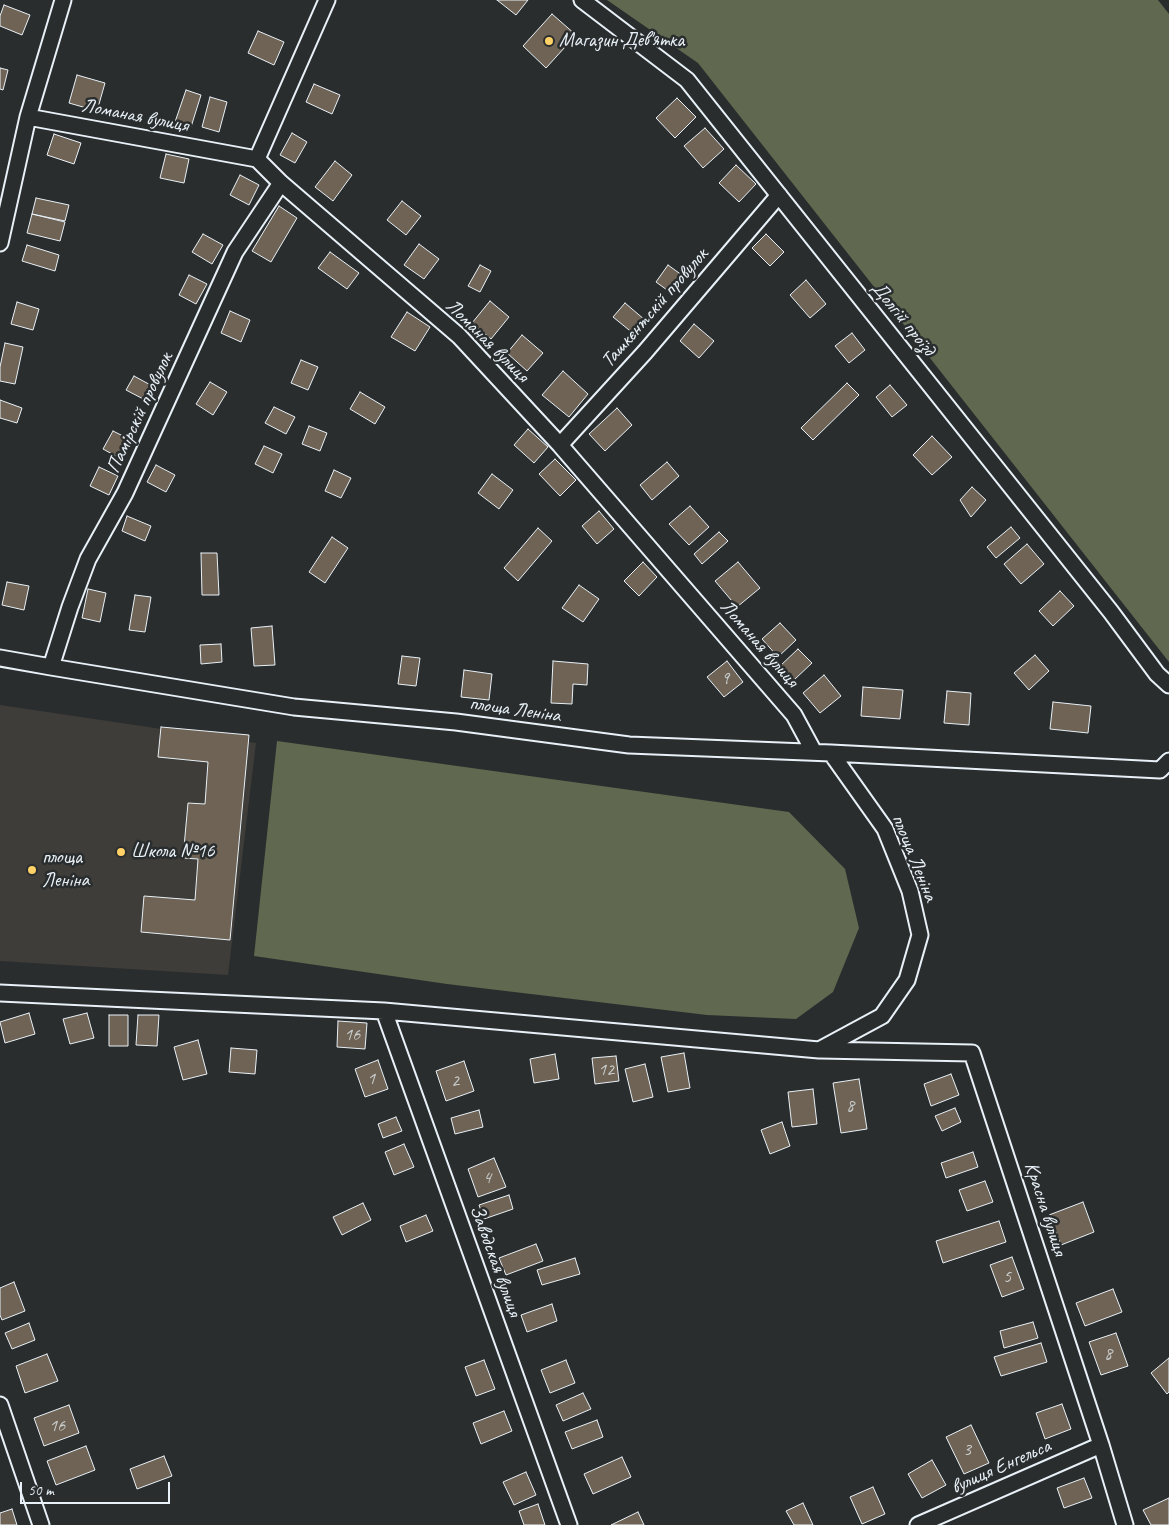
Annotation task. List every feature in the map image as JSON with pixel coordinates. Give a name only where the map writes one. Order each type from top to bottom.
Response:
[{"type":"street","points":[[0,243],[28,117],[63,0]]},
{"type":"street","points":[[257,160],[327,0]]},
{"type":"street","name":"Долгій проїзд","points":[[582,0],[687,80],[1111,612],[1157,674],[1169,685]]},
{"type":"street","name":"Ломаная вулиця","points":[[28,117],[257,160],[281,183],[459,336],[560,446],[794,715],[814,752]]},
{"type":"street","name":"Памірскій провулок","points":[[51,667],[88,559],[125,493],[235,252],[281,183]]},
{"type":"street","name":"Ташкєнтскій провулок","points":[[560,446],[645,352],[779,196]]},
{"type":"street","name":"площа Леніна","points":[[0,658],[294,707],[456,722],[629,745],[831,753],[885,829],[910,891],[920,935],[907,980],[882,1016],[819,1050]]},
{"type":"street","points":[[831,753],[1164,766]]},
{"type":"street","points":[[0,993],[384,1011],[819,1050]]},
{"type":"street","name":"Заводская вулиця","points":[[384,1011],[569,1525]]},
{"type":"street","name":"Красна вулиця","points":[[819,1050],[972,1053],[1101,1445],[1125,1525]]},
{"type":"street","points":[[0,1405],[41,1525]]},
{"type":"street","name":"вулиця Енгельса","points":[[918,1525],[1101,1445]]},
{"type":"shaded area","name":"Школа №16","points":[[0,705],[256,743],[228,975],[0,961]]},
{"type":"green space","points":[[607,0],[1158,0],[1169,14],[1169,662],[698,63]]},
{"type":"green space","points":[[277,741],[789,812],[845,869],[859,928],[833,992],[796,1019],[707,1015],[447,984],[254,956]]},
{"type":"building","points":[[497,0],[528,0],[516,15]]},
{"type":"building","points":[[4,5],[30,15],[22,35],[0,26],[0,16]]},
{"type":"building","name":"Магазин Дев'ятка","points":[[552,14],[576,35],[546,68],[523,46]]},
{"type":"building","points":[[258,31],[284,42],[274,65],[248,53]]},
{"type":"building","points":[[0,68],[8,70],[3,90],[0,89]]},
{"type":"building","points":[[77,75],[105,83],[97,111],[69,103]]},
{"type":"building","points":[[314,84],[340,95],[332,114],[306,102]]},
{"type":"building","points":[[186,90],[201,95],[191,127],[175,122]]},
{"type":"building","points":[[210,97],[227,102],[219,132],[202,127]]},
{"type":"building","points":[[677,98],[696,117],[675,138],[656,118]]},
{"type":"building","points":[[705,128],[724,149],[703,168],[684,146]]},
{"type":"building","points":[[292,133],[307,142],[295,163],[280,155]]},
{"type":"building","points":[[54,134],[81,143],[74,164],[47,155]]},
{"type":"building","points":[[166,154],[189,159],[184,183],[160,178]]},
{"type":"building","points":[[335,161],[352,175],[333,201],[315,187]]},
{"type":"building","points":[[736,165],[756,184],[739,202],[719,183]]},
{"type":"building","points":[[240,175],[259,185],[249,205],[230,195]]},
{"type":"building","points":[[36,198],[69,205],[65,221],[32,214]]},
{"type":"building","points":[[402,201],[421,216],[406,235],[387,220]]},
{"type":"building","points":[[279,206],[297,218],[271,262],[252,251]]},
{"type":"building","points":[[32,214],[65,222],[60,241],[27,233]]},
{"type":"building","points":[[203,234],[223,245],[212,264],[192,252]]},
{"type":"building","points":[[766,234],[784,252],[770,266],[752,248]]},
{"type":"building","points":[[419,244],[439,259],[424,279],[404,265]]},
{"type":"building","points":[[27,245],[59,255],[55,271],[22,261]]},
{"type":"building","points":[[330,252],[359,273],[347,289],[318,268]]},
{"type":"building","points":[[480,265],[491,271],[480,292],[468,286]]},
{"type":"building","points":[[668,265],[686,278],[674,295],[656,282]]},
{"type":"building","points":[[189,275],[207,284],[196,304],[179,295]]},
{"type":"building","points":[[806,280],[826,304],[810,318],[790,295]]},
{"type":"building","points":[[490,301],[509,317],[491,339],[472,323]]},
{"type":"building","points":[[17,302],[39,309],[33,330],[11,324]]},
{"type":"building","points":[[625,303],[645,320],[634,334],[613,317]]},
{"type":"building","points":[[230,311],[250,320],[241,342],[221,333]]},
{"type":"building","points":[[407,312],[430,327],[415,351],[391,337]]},
{"type":"building","points":[[694,324],[714,341],[699,358],[680,341]]},
{"type":"building","points":[[852,333],[865,350],[849,363],[835,346]]},
{"type":"building","points":[[522,335],[543,353],[527,371],[507,353]]},
{"type":"building","points":[[5,343],[23,347],[15,384],[0,381],[0,367]]},
{"type":"building","points":[[301,360],[318,367],[308,390],[291,383]]},
{"type":"building","points":[[563,371],[588,394],[569,417],[542,395]]},
{"type":"building","points":[[134,376],[156,388],[149,402],[126,390]]},
{"type":"building","points":[[210,382],[227,392],[213,415],[196,404]]},
{"type":"building","points":[[847,383],[859,395],[813,440],[801,428]]},
{"type":"building","points":[[890,385],[907,405],[892,417],[876,397]]},
{"type":"building","points":[[360,392],[385,407],[375,424],[350,409]]},
{"type":"building","points":[[0,400],[22,408],[17,423],[0,418]]},
{"type":"building","points":[[274,407],[295,417],[286,434],[265,423]]},
{"type":"building","points":[[617,408],[632,425],[605,451],[589,434]]},
{"type":"building","points":[[309,426],[327,433],[320,451],[302,444]]},
{"type":"building","points":[[528,429],[548,447],[534,463],[514,445]]},
{"type":"building","points":[[113,431],[133,441],[123,460],[103,449]]},
{"type":"building","points":[[932,436],[952,457],[932,475],[913,455]]},
{"type":"building","points":[[264,446],[282,454],[273,473],[255,464]]},
{"type":"building","points":[[555,459],[576,480],[560,496],[539,474]]},
{"type":"building","points":[[667,462],[679,476],[652,500],[640,485]]},
{"type":"building","points":[[156,465],[175,475],[166,492],[147,482]]},
{"type":"building","points":[[99,467],[118,476],[109,495],[90,486]]},
{"type":"building","points":[[334,470],[351,478],[341,498],[325,491]]},
{"type":"building","points":[[492,474],[513,490],[499,509],[478,493]]},
{"type":"building","points":[[972,487],[986,500],[971,517],[960,500]]},
{"type":"building","points":[[690,506],[709,527],[689,545],[669,524]]},
{"type":"building","points":[[599,511],[614,529],[597,544],[582,526]]},
{"type":"building","points":[[127,516],[151,526],[145,541],[122,531]]},
{"type":"building","points":[[1011,527],[1020,538],[996,558],[987,547]]},
{"type":"building","points":[[538,528],[552,541],[518,581],[504,568]]},
{"type":"building","points":[[719,532],[728,541],[702,564],[694,554]]},
{"type":"building","points":[[332,537],[348,548],[325,583],[309,572]]},
{"type":"building","points":[[1027,544],[1044,564],[1021,584],[1004,564]]},
{"type":"building","points":[[201,553],[217,553],[219,595],[202,595]]},
{"type":"building","points":[[643,562],[657,577],[639,596],[624,581]]},
{"type":"building","points":[[738,562],[760,588],[737,607],[715,581]]},
{"type":"building","points":[[7,582],[29,586],[24,610],[2,605]]},
{"type":"building","points":[[579,585],[599,599],[583,622],[562,608]]},
{"type":"building","points":[[88,589],[106,593],[100,622],[82,618]]},
{"type":"building","points":[[1060,591],[1074,606],[1053,626],[1039,611]]},
{"type":"building","points":[[135,595],[151,597],[145,632],[129,630]]},
{"type":"building","points":[[780,623],[796,640],[778,657],[762,639]]},
{"type":"building","points":[[272,626],[275,665],[254,666],[251,628]]},
{"type":"building","points":[[221,644],[222,662],[201,664],[200,645]]},
{"type":"building","points":[[798,649],[812,663],[794,680],[780,666]]},
{"type":"building","points":[[1035,655],[1049,671],[1029,690],[1014,673]]},
{"type":"building","points":[[402,656],[420,658],[416,686],[398,684]]},
{"type":"building","points":[[553,661],[588,664],[587,685],[573,684],[572,704],[551,703]]},
{"type":"building","points":[[727,661],[743,682],[724,697],[707,677]]},
{"type":"building","points":[[464,670],[492,674],[489,700],[461,697]]},
{"type":"building","points":[[824,675],[841,696],[820,713],[803,693]]},
{"type":"building","points":[[863,687],[903,690],[900,719],[861,716]]},
{"type":"building","points":[[947,691],[971,693],[969,725],[944,723]]},
{"type":"building","points":[[1053,702],[1091,706],[1088,733],[1050,729]]},
{"type":"building","points":[[161,727],[249,735],[230,940],[141,932],[144,896],[195,900],[198,859],[183,858],[188,803],[205,804],[208,762],[158,757]]},
{"type":"building","points":[[29,1013],[35,1034],[5,1043],[0,1022]]},
{"type":"building","points":[[87,1013],[94,1038],[70,1044],[63,1019]]},
{"type":"building","points":[[109,1015],[128,1015],[128,1046],[109,1046]]},
{"type":"building","points":[[138,1015],[159,1015],[157,1046],[136,1045]]},
{"type":"building","points":[[338,1021],[367,1023],[365,1049],[337,1047]]},
{"type":"building","points":[[198,1040],[207,1074],[183,1080],[174,1047]]},
{"type":"building","points":[[231,1048],[257,1050],[255,1074],[229,1072]]},
{"type":"building","points":[[684,1053],[690,1088],[668,1092],[661,1057]]},
{"type":"building","points":[[555,1054],[559,1079],[534,1083],[530,1059]]},
{"type":"building","points":[[616,1056],[619,1081],[595,1084],[592,1058]]},
{"type":"building","points":[[378,1060],[388,1089],[365,1097],[355,1069]]},
{"type":"building","points":[[464,1061],[474,1091],[446,1101],[436,1071]]},
{"type":"building","points":[[645,1064],[653,1097],[633,1102],[625,1069]]},
{"type":"building","points":[[951,1074],[959,1095],[931,1106],[924,1084]]},
{"type":"building","points":[[859,1079],[867,1129],[841,1133],[833,1083]]},
{"type":"building","points":[[813,1089],[817,1124],[792,1127],[788,1092]]},
{"type":"building","points":[[955,1108],[961,1122],[942,1131],[935,1116]]},
{"type":"building","points":[[479,1110],[483,1127],[455,1134],[451,1118]]},
{"type":"building","points":[[396,1117],[402,1131],[383,1138],[378,1124]]},
{"type":"building","points":[[782,1122],[790,1146],[770,1154],[761,1130]]},
{"type":"building","points":[[404,1144],[414,1167],[394,1175],[385,1152]]},
{"type":"building","points":[[973,1152],[978,1167],[946,1178],[941,1163]]},
{"type":"building","points":[[494,1158],[506,1187],[478,1197],[468,1169]]},
{"type":"building","points":[[985,1181],[993,1202],[967,1211],[959,1190]]},
{"type":"building","points":[[509,1195],[513,1209],[484,1219],[479,1205]]},
{"type":"building","points":[[1083,1202],[1094,1232],[1061,1245],[1049,1215]]},
{"type":"building","points":[[363,1203],[371,1220],[342,1235],[333,1217]]},
{"type":"building","points":[[426,1215],[433,1231],[406,1242],[400,1226]]},
{"type":"building","points":[[999,1221],[1006,1242],[943,1263],[936,1241]]},
{"type":"building","points":[[536,1244],[543,1261],[506,1275],[499,1258]]},
{"type":"building","points":[[1012,1257],[1024,1289],[1002,1297],[990,1265]]},
{"type":"building","points":[[575,1258],[580,1274],[542,1285],[537,1270]]},
{"type":"building","points":[[14,1282],[25,1311],[2,1320],[0,1315],[0,1288]]},
{"type":"building","points":[[1113,1289],[1122,1312],[1085,1326],[1076,1303]]},
{"type":"building","points":[[552,1304],[557,1321],[527,1332],[521,1315]]},
{"type":"building","points":[[1033,1322],[1038,1338],[1004,1348],[1000,1331]]},
{"type":"building","points":[[29,1323],[35,1340],[12,1349],[5,1333]]},
{"type":"building","points":[[1116,1333],[1128,1366],[1101,1375],[1089,1342]]},
{"type":"building","points":[[1041,1343],[1047,1362],[1001,1376],[994,1357]]},
{"type":"building","points":[[47,1354],[58,1381],[25,1393],[16,1366]]},
{"type":"building","points":[[1169,1358],[1169,1392],[1167,1394],[1151,1373]]},
{"type":"building","points":[[484,1360],[495,1389],[476,1396],[465,1367]]},
{"type":"building","points":[[566,1360],[575,1383],[550,1393],[541,1370]]},
{"type":"building","points":[[583,1393],[591,1409],[563,1421],[556,1405]]},
{"type":"building","points":[[1062,1404],[1071,1429],[1045,1439],[1036,1413]]},
{"type":"building","points":[[69,1405],[79,1433],[44,1446],[34,1418]]},
{"type":"building","points":[[504,1411],[512,1431],[481,1444],[473,1423]]},
{"type":"building","points":[[597,1420],[603,1437],[572,1449],[565,1432]]},
{"type":"building","points":[[971,1425],[989,1463],[964,1474],[946,1437]]},
{"type":"building","points":[[86,1446],[95,1470],[56,1485],[47,1461]]},
{"type":"building","points":[[164,1456],[172,1476],[137,1489],[130,1469]]},
{"type":"building","points":[[622,1457],[631,1477],[593,1494],[584,1474]]},
{"type":"building","points":[[932,1460],[946,1485],[922,1498],[908,1474]]},
{"type":"building","points":[[526,1472],[536,1495],[514,1505],[503,1482]]},
{"type":"building","points":[[1084,1478],[1092,1498],[1064,1508],[1057,1488]]},
{"type":"building","points":[[873,1487],[885,1514],[862,1524],[850,1497]]},
{"type":"building","points":[[1169,1498],[1169,1525],[1151,1525],[1143,1510]]},
{"type":"building","points":[[803,1503],[813,1525],[794,1525],[786,1511]]},
{"type":"building","points":[[538,1504],[545,1525],[524,1525],[519,1511]]},
{"type":"building","points":[[12,1509],[17,1525],[0,1525],[0,1513]]},
{"type":"building","points":[[638,1512],[644,1525],[611,1525]]},
{"type":"place","name":"Магазин Дев'ятка","points":[[549,41]]},
{"type":"place","name":"Школа №16","points":[[121,852]]},
{"type":"place","name":"площа Леніна","points":[[32,870]]}]
